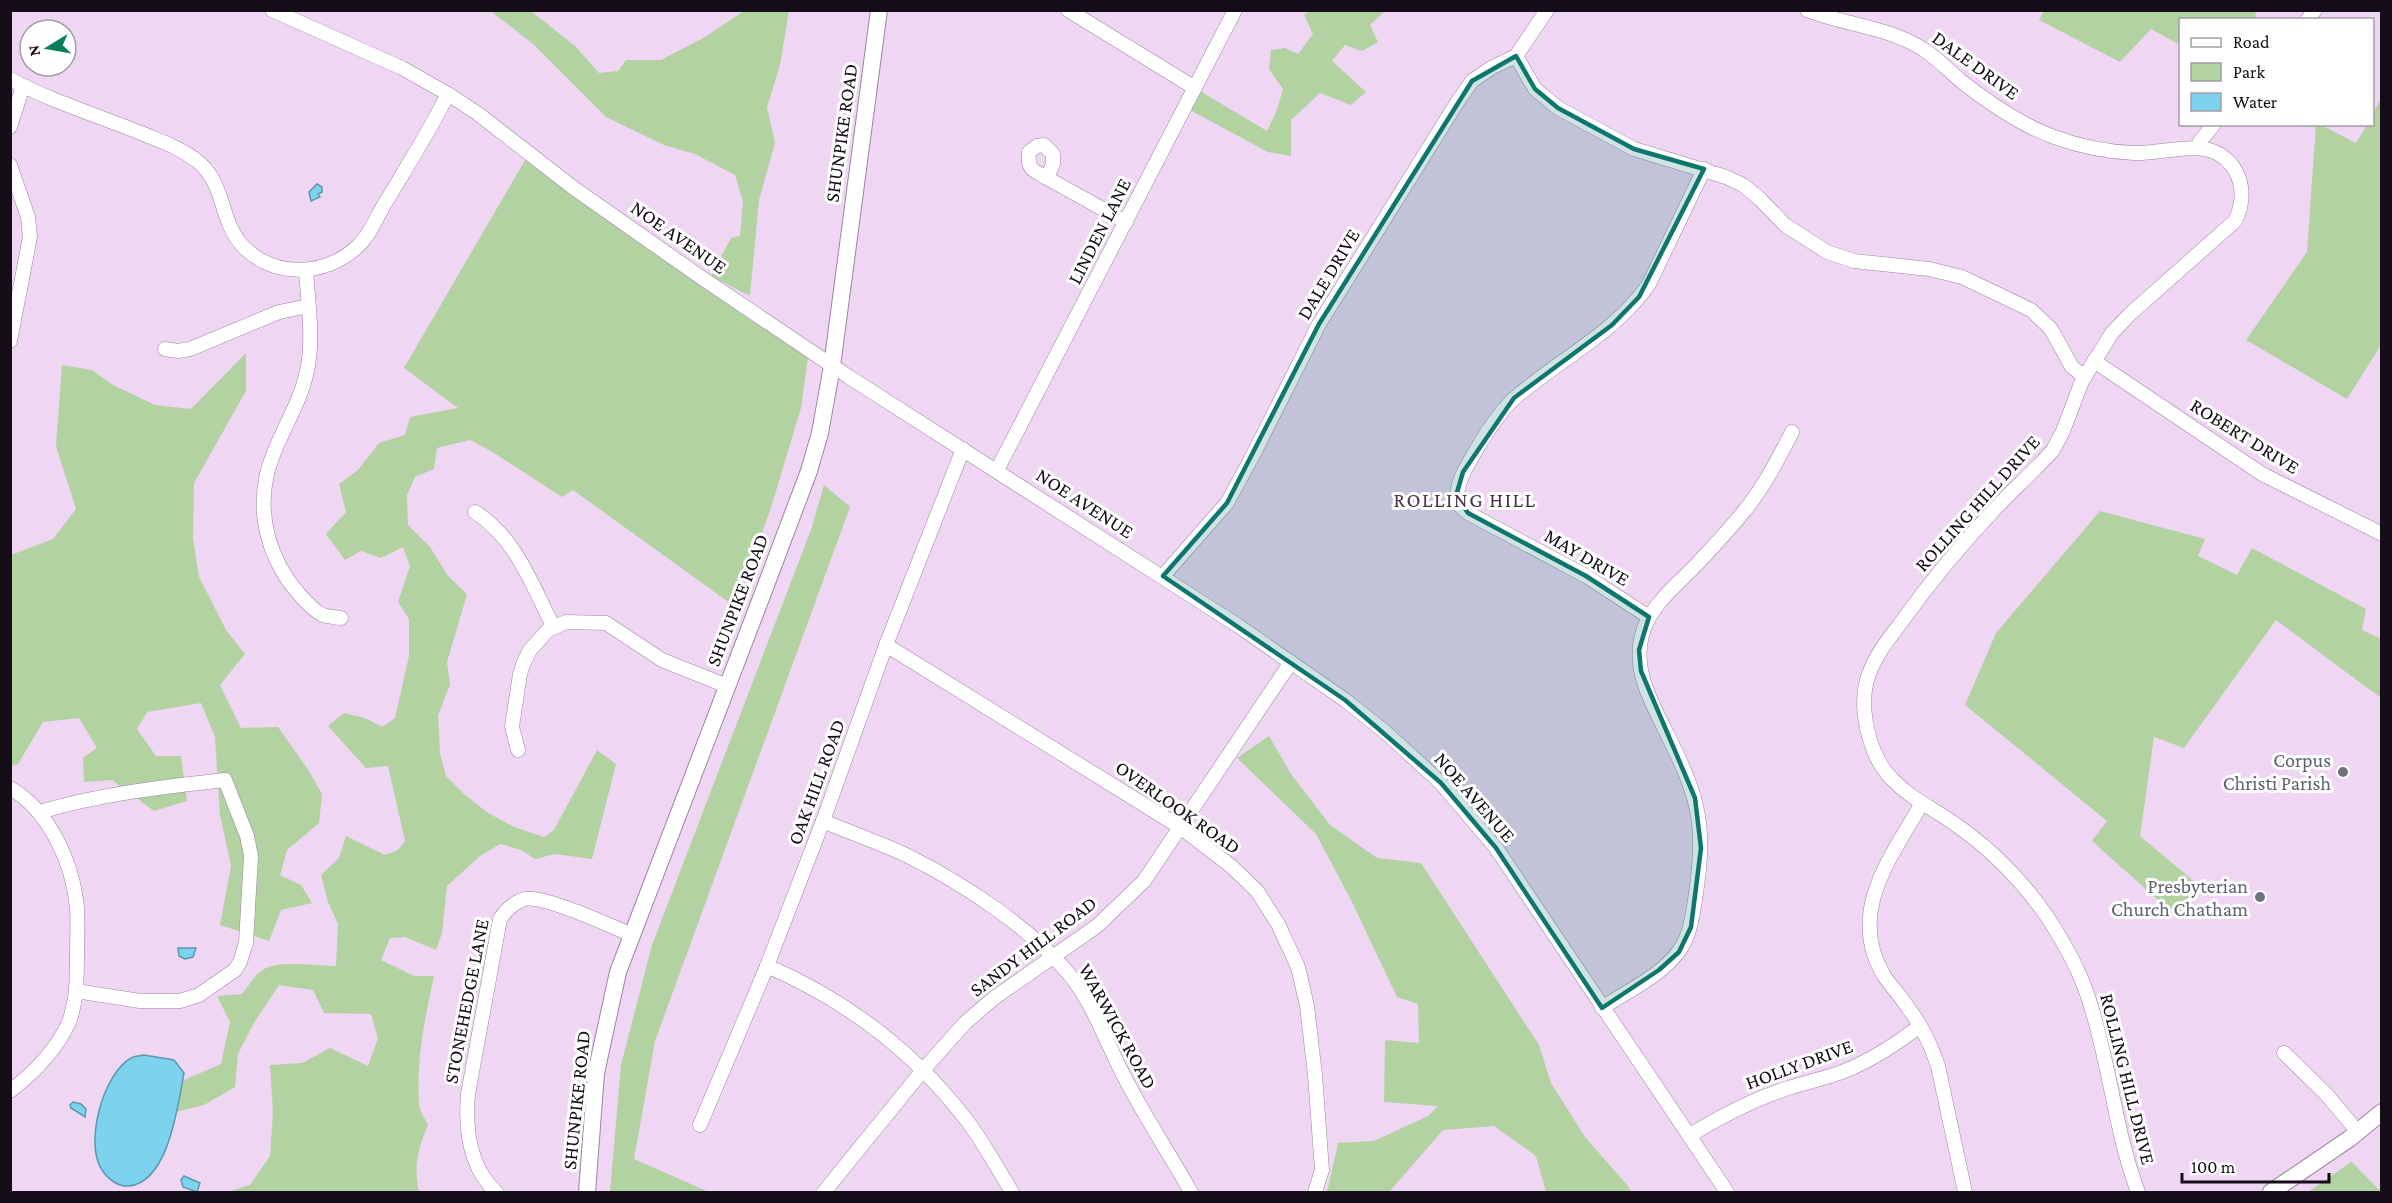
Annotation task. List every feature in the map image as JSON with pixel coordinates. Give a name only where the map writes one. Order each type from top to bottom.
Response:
[{"type":"main road","name":"SHUNPIKE ROAD","points":[[587,1192],[596,1073],[611,998],[632,934],[809,471],[820,432],[832,366],[879,10]]},
{"type":"main road","points":[[2271,1192],[2358,1132],[2382,1112]]},
{"type":"street","name":"NOE AVENUE","points":[[272,10],[402,68],[448,94],[521,146],[575,189],[832,366],[1163,576],[1291,662],[1384,731],[1456,799],[1496,848],[1727,1192]]},
{"type":"street","points":[[1068,10],[1195,88]]},
{"type":"street","name":"LINDEN LANE","points":[[997,470],[1235,10]]},
{"type":"street","name":"DALE DRIVE","points":[[1163,576],[1227,503],[1319,324],[1458,101],[1472,81],[1491,68],[1516,56],[1547,10]]},
{"type":"street","name":"DALE DRIVE","points":[[1807,10],[1837,20],[1870,26],[1912,43],[1934,57],[1991,104],[2053,137],[2118,152],[2149,153],[2197,148],[2215,152],[2232,164],[2242,188],[2240,211],[2235,221],[2130,314],[2112,333],[2085,377]]},
{"type":"street","points":[[1516,56],[1535,89],[1558,108],[1634,149],[1704,169],[1743,185],[1785,225],[1827,252],[1854,261],[1929,269],[1962,277],[2031,310],[2051,329],[2072,367],[2085,377]]},
{"type":"street","points":[[10,79],[187,154],[212,176],[230,226],[240,243],[250,253],[280,268],[306,270],[338,261],[368,234],[448,94]]},
{"type":"street","points":[[10,126],[23,86]]},
{"type":"street","points":[[2197,148],[2212,126]]},
{"type":"street","points":[[10,165],[28,217],[30,237],[10,341]]},
{"type":"street","name":"MAY DRIVE","points":[[1649,617],[1586,576],[1468,513],[1457,503],[1456,496],[1463,472],[1500,414],[1514,398],[1612,325],[1649,284],[1704,169]]},
{"type":"street","points":[[1047,178],[1126,222]]},
{"type":"street","points":[[306,270],[310,348],[308,368],[297,407],[267,474],[265,521],[276,560],[289,583],[302,598],[323,615],[341,618]]},
{"type":"street","points":[[165,349],[178,351],[190,349],[279,312],[308,306]]},
{"type":"street","name":"ROBERT DRIVE","points":[[2094,361],[2262,474],[2382,534]]},
{"type":"street","name":"ROLLING HILL DRIVE","points":[[2085,377],[2053,450],[1951,557],[1889,639],[1869,675],[1865,710],[1867,730],[1876,756],[1890,778],[1975,839],[2013,873],[2061,938],[2090,1003],[2102,1047],[2116,1119],[2138,1192]]},
{"type":"street","points":[[1602,1008],[1659,970],[1679,952],[1691,927],[1698,878],[1701,839],[1695,798],[1685,770],[1646,689],[1639,650],[1642,634],[1649,617],[1660,601],[1746,509],[1774,466],[1792,432]]},
{"type":"street","name":"OAK HILL ROAD","points":[[700,1125],[767,966],[824,821],[886,645],[963,449]]},
{"type":"street","points":[[476,512],[489,521],[515,552],[553,626]]},
{"type":"street","points":[[518,750],[512,727],[520,674],[530,650],[553,626],[573,621],[606,623],[662,660],[727,686]]},
{"type":"street","name":"OVERLOOK ROAD","points":[[886,645],[1180,827],[1231,866],[1257,891],[1278,924],[1298,967],[1307,1006],[1322,1170],[1315,1192]]},
{"type":"street","name":"SANDY HILL ROAD","points":[[824,1192],[965,1023],[979,1010],[1097,926],[1144,880],[1291,662]]},
{"type":"street","points":[[40,812],[102,798],[225,780],[247,836],[250,856],[246,943],[235,970],[199,996],[180,1001],[140,1001],[76,991]]},
{"type":"street","points":[[10,788],[29,800],[40,812],[61,851],[77,909],[76,991],[69,1020],[54,1050],[41,1066],[10,1091]]},
{"type":"street","points":[[1922,803],[1878,881],[1869,907],[1869,924],[1871,940],[1879,965],[1931,1046],[1938,1066],[1965,1192]]},
{"type":"street","name":"WARWICK ROAD","points":[[824,821],[906,855],[938,873],[1032,936],[1053,956],[1071,975],[1128,1085],[1191,1192]]},
{"type":"street","name":"STONEHEDGE LANE","points":[[496,1192],[484,1178],[472,1154],[466,1114],[500,919],[519,901],[539,899],[632,934]]},
{"type":"street","points":[[767,966],[802,981],[870,1023],[923,1071],[966,1119],[1012,1192]]},
{"type":"street","name":"HOLLY DRIVE","points":[[1689,1136],[1740,1106],[1851,1068],[1876,1057],[1920,1026]]},
{"type":"street","points":[[2284,1053],[2326,1094],[2358,1132]]},
{"type":"highlighted area","points":[[1516,56],[1535,89],[1558,108],[1634,149],[1704,169],[1639,297],[1612,325],[1514,398],[1463,472],[1456,496],[1468,513],[1586,576],[1649,617],[1639,650],[1641,671],[1695,798],[1701,848],[1691,927],[1679,952],[1659,970],[1602,1008],[1496,848],[1441,783],[1345,700],[1163,576],[1227,503],[1319,324],[1472,81]]},
{"type":"green space","points":[[1309,10],[1389,11],[1384,12],[1370,25],[1378,42],[1362,51],[1345,45],[1332,61],[1366,92],[1351,105],[1320,93],[1291,120],[1291,156],[1268,152],[1188,109],[1200,91],[1267,131],[1277,110],[1283,89],[1269,69],[1271,50],[1285,48],[1298,54],[1313,34],[1304,15]]},
{"type":"green space","points":[[2044,10],[2256,10],[2255,18],[2179,18],[2179,44],[2151,29],[2120,62],[2039,20]]},
{"type":"green space","points":[[491,11],[531,11],[575,46],[599,73],[618,71],[626,60],[661,60],[705,37],[744,11],[789,11],[780,65],[767,107],[775,143],[759,200],[750,296],[711,276],[731,238],[740,236],[743,201],[735,175],[695,154],[664,145],[606,117],[533,44]]},
{"type":"green space","points":[[2381,98],[2381,345],[2347,399],[2246,340],[2307,252],[2316,126],[2323,126],[2356,143],[2366,126],[2374,126],[2374,112]]},
{"type":"green space","points":[[528,155],[809,350],[801,408],[770,511],[734,606],[573,490],[562,497],[470,440],[437,448],[434,469],[415,477],[407,495],[408,525],[430,547],[448,576],[467,594],[447,662],[450,685],[438,715],[440,753],[446,776],[488,813],[514,827],[544,837],[554,830],[597,750],[616,764],[592,859],[555,854],[535,859],[521,850],[500,844],[480,856],[447,886],[442,933],[436,950],[405,937],[390,938],[381,960],[414,976],[434,976],[420,1055],[419,1106],[428,1125],[418,1158],[416,1175],[419,1192],[227,1192],[250,1185],[270,1156],[273,1112],[270,1065],[302,1063],[330,1048],[368,1066],[378,1038],[371,1014],[324,1013],[313,990],[279,985],[255,1021],[238,1054],[235,1087],[204,1105],[176,1112],[182,1081],[221,1064],[230,1022],[217,996],[242,994],[258,974],[271,966],[289,964],[336,966],[338,924],[328,902],[321,875],[339,858],[346,836],[385,855],[398,850],[405,841],[388,766],[366,768],[328,726],[344,713],[365,718],[382,727],[395,718],[409,656],[409,619],[398,602],[410,566],[403,547],[381,558],[361,551],[345,560],[326,534],[346,512],[339,484],[358,470],[379,443],[405,435],[410,417],[458,408],[404,368]]},
{"type":"green space","points":[[246,353],[246,391],[194,483],[193,539],[199,577],[226,630],[245,654],[220,685],[241,728],[278,727],[322,794],[319,823],[287,850],[280,875],[301,885],[312,903],[281,910],[269,941],[220,925],[231,866],[220,815],[215,737],[201,703],[147,712],[137,729],[156,756],[181,756],[187,801],[154,811],[112,780],[84,782],[83,758],[97,748],[79,718],[43,722],[18,764],[11,766],[11,555],[53,539],[76,509],[56,446],[62,365],[92,370],[113,385],[155,405],[191,409]]},
{"type":"green space","points":[[824,485],[850,507],[655,1041],[634,1159],[709,1192],[610,1192],[621,1065],[652,945],[812,527]]},
{"type":"green space","points":[[2100,511],[2205,539],[2198,556],[2237,575],[2252,548],[2366,609],[2362,630],[2381,639],[2381,698],[2276,620],[2184,748],[2154,737],[2140,836],[2203,889],[2176,916],[2092,841],[2107,821],[1965,705],[1996,633]]},
{"type":"green space","points":[[1269,736],[1291,774],[1330,825],[1377,858],[1421,863],[1539,1045],[1551,1083],[1585,1137],[1631,1192],[1546,1192],[1536,1156],[1494,1126],[1443,1130],[1389,1192],[1327,1192],[1338,1143],[1374,1141],[1428,1116],[1438,1106],[1384,1102],[1385,1040],[1419,1043],[1418,1004],[1397,997],[1352,902],[1316,834],[1237,758]]},
{"type":"green space","points":[[2351,1162],[2381,1192],[2308,1192]]},
{"type":"water","points":[[317,184],[322,187],[322,192],[318,194],[320,197],[311,201],[309,192]]},
{"type":"water","points":[[178,948],[196,948],[193,957],[185,959],[179,956]]},
{"type":"water","points":[[144,1055],[174,1060],[184,1073],[175,1121],[162,1157],[154,1171],[143,1181],[125,1186],[114,1182],[102,1170],[97,1158],[96,1127],[99,1110],[112,1078],[131,1058]]},
{"type":"water","points":[[73,1102],[81,1104],[86,1109],[85,1117],[71,1108],[70,1105]]},
{"type":"water","points":[[184,1176],[200,1183],[197,1192],[183,1187],[181,1180]]},
{"type":"place","name":"Corpus Christi Parish","points":[[2343,772]]},
{"type":"place","name":"Presbyterian Church Chatham","points":[[2260,897]]},
{"type":"district","name":"ROLLING HILL","points":[[1465,500]]}]
